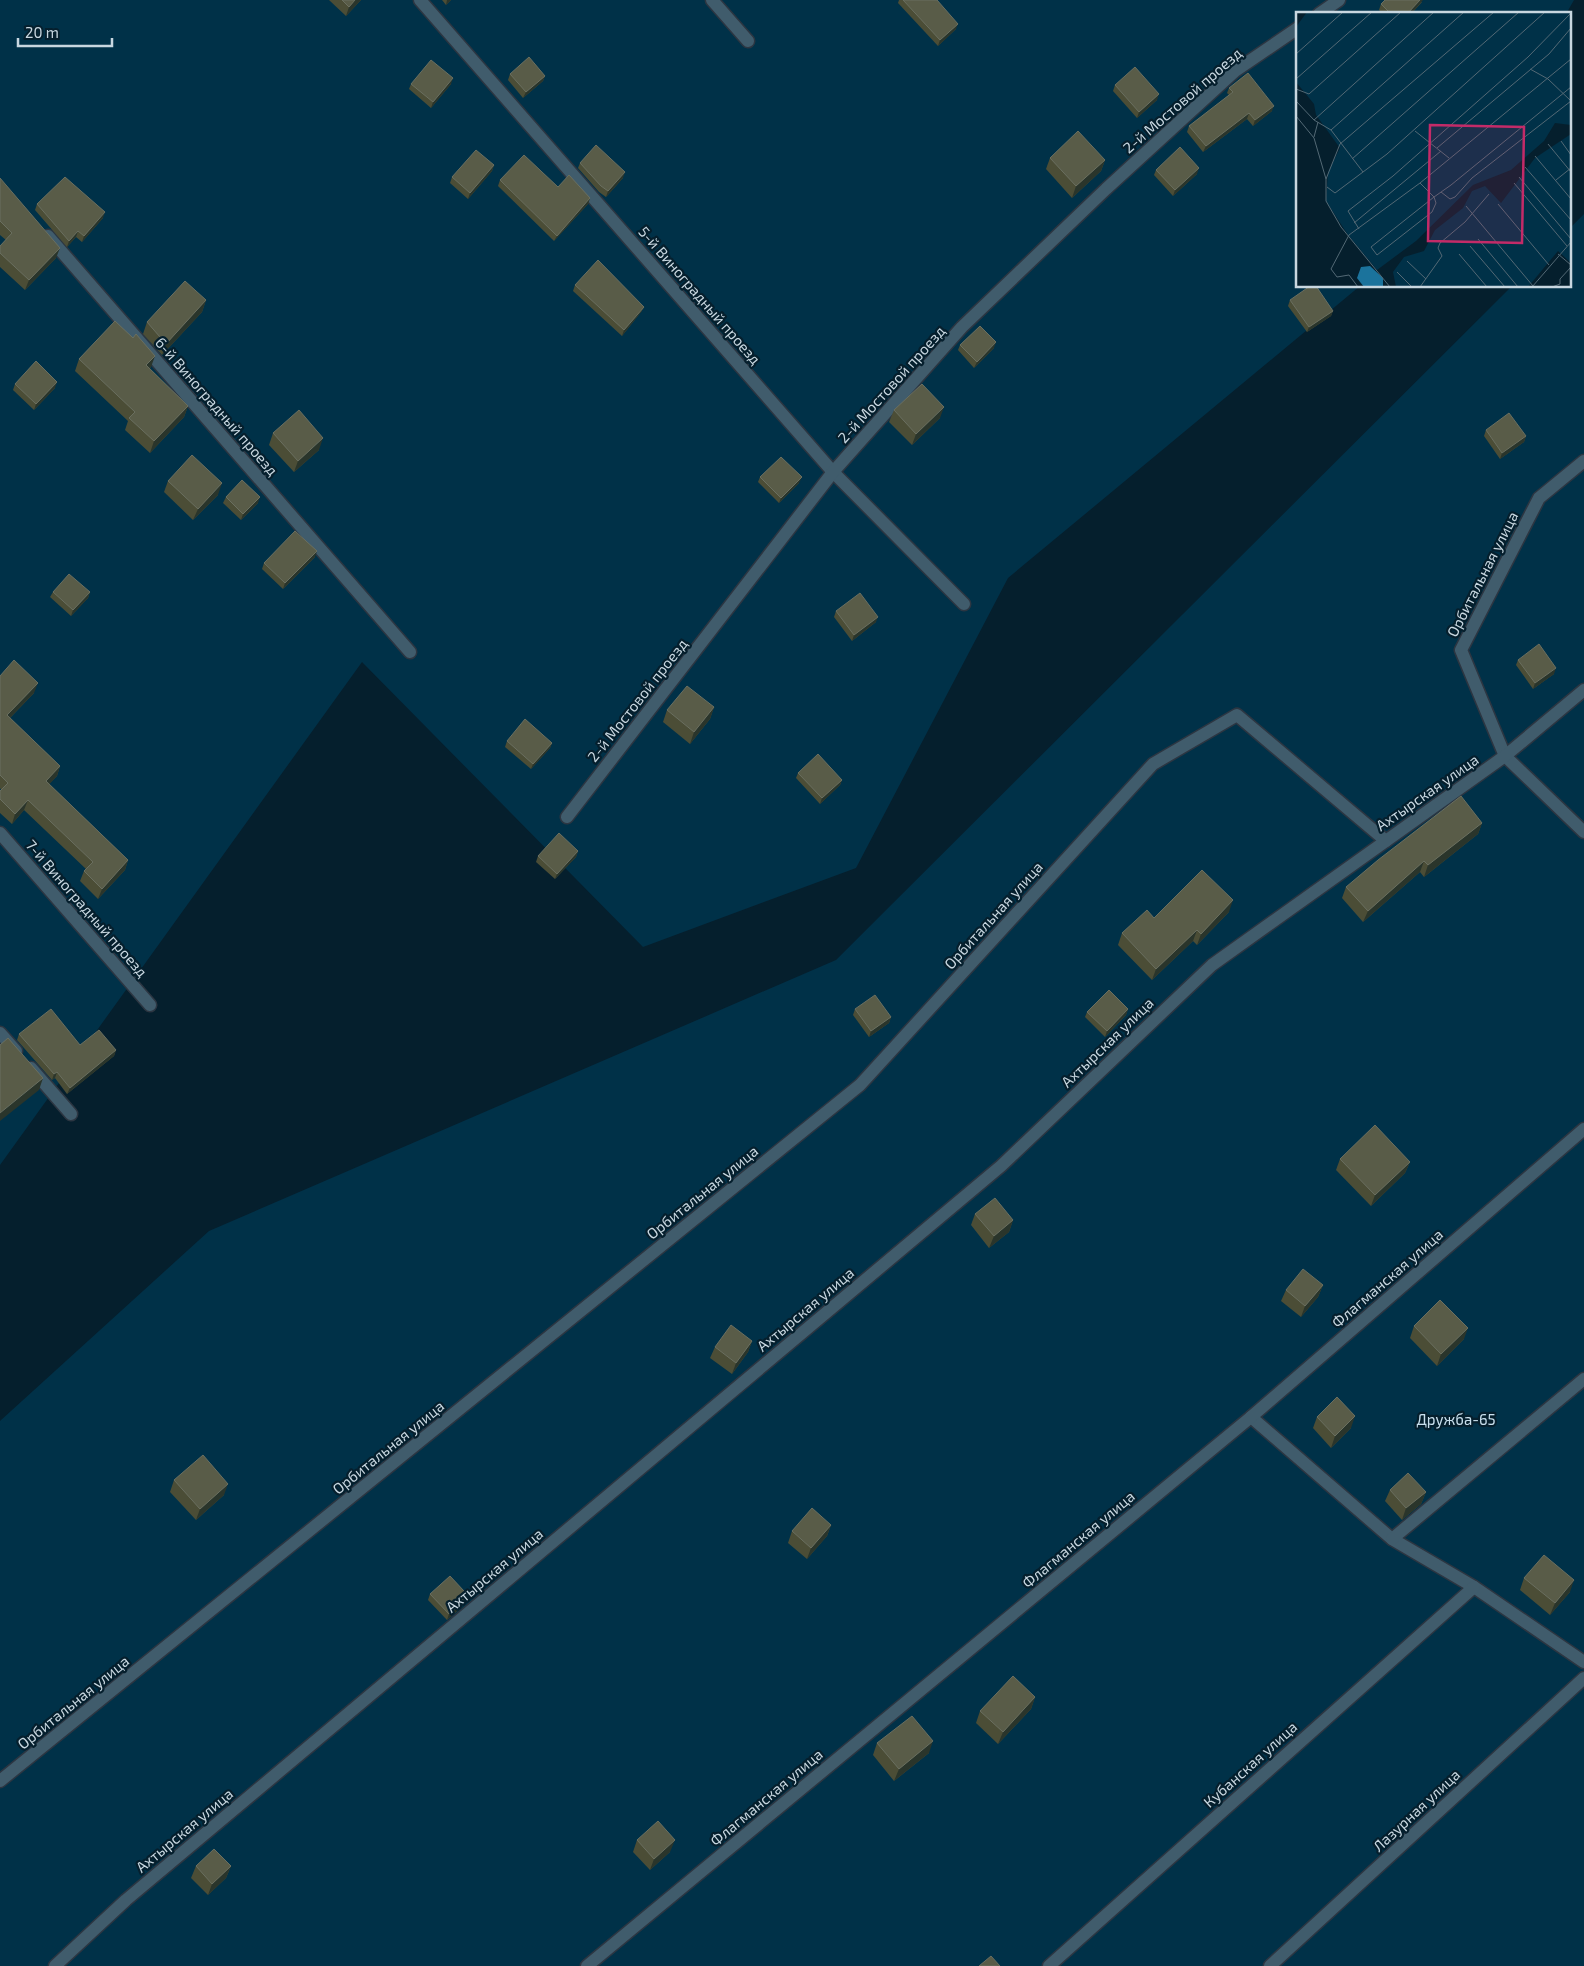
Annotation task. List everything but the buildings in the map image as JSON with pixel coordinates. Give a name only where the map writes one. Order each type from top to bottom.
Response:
[{"type":"lane","name":"5-й Виноградный проезд","points":[[420,0],[833,472],[964,604]]},
{"type":"lane","points":[[712,0],[748,41]]},
{"type":"lane","points":[[1322,12],[1340,0]]},
{"type":"lane","name":"2-й Мостовой проезд","points":[[567,817],[833,472],[962,328],[1106,189],[1235,71],[1296,29]]},
{"type":"lane","name":"6-й Виноградный проезд","points":[[39,226],[410,652]]},
{"type":"lane","name":"Орбитальная улица","points":[[1584,461],[1539,498],[1461,650],[1505,756],[1584,832]]},
{"type":"lane","name":"Ахтырская улица","points":[[55,1966],[134,1894],[1001,1166],[1212,965],[1505,756],[1584,690]]},
{"type":"lane","name":"Орбитальная улица","points":[[0,1781],[860,1085],[1154,764],[1237,715],[1386,841]]},
{"type":"lane","name":"7-й Виноградный проезд","points":[[0,833],[150,1005]]},
{"type":"lane","points":[[0,1033],[72,1114]]},
{"type":"lane","name":"Флагманская улица","points":[[587,1966],[1251,1417],[1584,1129]]},
{"type":"lane","points":[[1392,1539],[1584,1379]]},
{"type":"lane","points":[[1251,1417],[1392,1539],[1474,1587],[1584,1662]]},
{"type":"lane","name":"Кубанская улица","points":[[1049,1966],[1474,1587]]},
{"type":"lane","name":"Лазурная улица","points":[[1270,1966],[1584,1678]]},
{"type":"green space","points":[[0,0],[1574,0],[1567,12],[1296,12],[1296,288],[1358,288],[1008,578],[856,868],[643,947],[362,662],[0,1165]]},
{"type":"green space","name":"Дружба-65","points":[[1584,214],[1584,1966],[0,1966],[0,1421],[209,1231],[836,960],[1510,288],[1572,288],[1572,226]]}]
